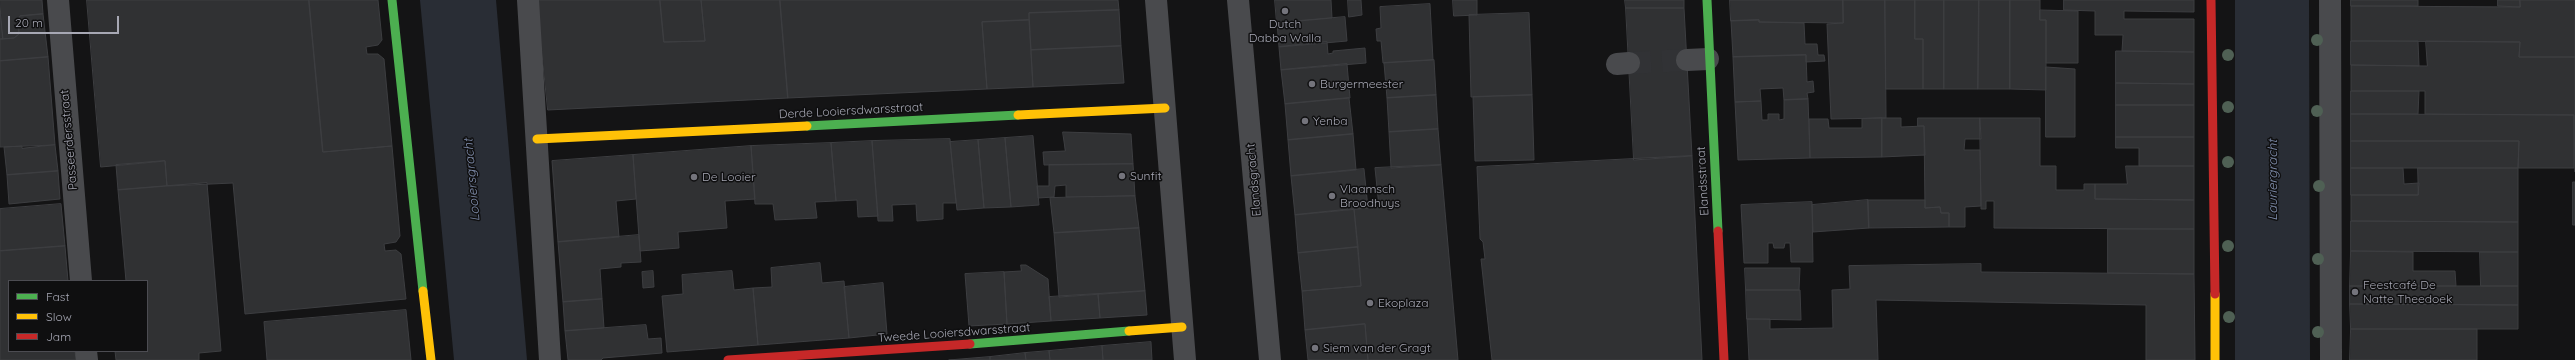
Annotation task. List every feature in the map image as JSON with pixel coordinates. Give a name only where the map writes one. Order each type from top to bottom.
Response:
[{"type":"street","name":"Passeerdersstraat","points":[[58,0],[80,280]]},
{"type":"street","points":[[392,0],[431,360]]},
{"type":"street","points":[[528,0],[550,360]]},
{"type":"street","points":[[1156,0],[1185,360]]},
{"type":"street","name":"Elandsgracht","points":[[1238,0],[1270,360]]},
{"type":"street","name":"Elandsstraat","points":[[1706,0],[1697,60],[1724,360]]},
{"type":"street","points":[[2211,0],[2214,104],[2215,360]]},
{"type":"street","points":[[2330,0],[2331,360]]},
{"type":"street","name":"Derde Looiersdwarsstraat","points":[[537,139],[1165,108]]},
{"type":"street","name":"Tweede Looiersdwarsstraat","points":[[728,360],[902,355],[1182,327]]},
{"type":"water","name":"Looiersgracht","points":[[420,0],[496,0],[527,360],[454,360]]},
{"type":"water","name":"Lauriergracht","points":[[2235,0],[2309,0],[2310,360],[2235,360]]},
{"type":"building","points":[[0,0],[42,0],[43,14],[20,16],[18,19],[19,34],[14,38],[3,39]]},
{"type":"building","points":[[87,0],[309,0],[323,152],[392,146],[400,236],[396,242],[384,244],[385,251],[396,250],[401,254],[406,299],[245,314],[233,183],[167,186],[165,161],[101,167]]},
{"type":"building","points":[[309,0],[378,0],[382,40],[378,45],[366,47],[367,54],[378,54],[384,59],[392,146],[323,152]]},
{"type":"building","points":[[537,0],[660,0],[664,42],[705,41],[701,0],[780,0],[788,98],[548,110]]},
{"type":"building","points":[[660,0],[701,0],[705,41],[664,42]]},
{"type":"building","points":[[780,0],[1118,0],[1119,10],[1029,13],[1029,20],[982,22],[987,89],[788,98]]},
{"type":"building","points":[[1275,0],[1331,0],[1332,18],[1277,23]]},
{"type":"building","points":[[1348,0],[1361,0],[1362,15],[1349,17]]},
{"type":"building","points":[[1453,0],[1477,0],[1477,15],[1454,16]]},
{"type":"building","points":[[1625,0],[1684,0],[1684,8],[1626,8]]},
{"type":"building","points":[[1730,0],[1843,0],[1843,23],[1759,22],[1759,20],[1731,21]]},
{"type":"building","points":[[1843,0],[1885,0],[1886,118],[1831,119],[1827,24],[1843,23]]},
{"type":"building","points":[[1885,0],[1915,0],[1915,39],[1923,39],[1923,89],[1886,89]]},
{"type":"building","points":[[1915,0],[1944,0],[1944,89],[1923,89],[1923,39],[1915,39]]},
{"type":"building","points":[[1944,0],[1979,0],[1978,89],[1944,89]]},
{"type":"building","points":[[1979,0],[2010,0],[2010,89],[1978,89]]},
{"type":"building","points":[[2010,0],[2040,0],[2040,20],[2046,20],[2046,90],[2010,89]]},
{"type":"building","points":[[2064,0],[2194,0],[2194,12],[2124,11],[2124,19],[2194,19],[2194,52],[2122,51],[2123,35],[2095,35],[2095,11],[2064,10]]},
{"type":"building","points":[[2351,0],[2418,0],[2418,6],[2351,6]]},
{"type":"building","points":[[2498,0],[2520,0],[2520,7],[2498,6]]},
{"type":"building","points":[[2520,0],[2575,0],[2575,57],[2519,57],[2520,42],[2351,41],[2351,6],[2520,7]]},
{"type":"building","points":[[1430,4],[1433,60],[1383,63],[1381,41],[1377,41],[1376,29],[1381,28],[1380,7]]},
{"type":"building","points":[[1626,8],[1684,8],[1692,156],[1634,160]]},
{"type":"building","points":[[1119,10],[1121,46],[1031,50],[1029,13]]},
{"type":"building","points":[[2040,10],[2078,11],[2078,63],[2046,63],[2046,20],[2040,20]]},
{"type":"building","points":[[0,11],[3,39],[0,39]]},
{"type":"building","points":[[1529,13],[1532,95],[1471,97],[1469,15]]},
{"type":"building","points":[[43,14],[48,57],[0,61],[0,39],[14,38],[19,34],[18,19],[20,16]]},
{"type":"building","points":[[1345,17],[1347,41],[1279,47],[1277,23]]},
{"type":"building","points":[[1029,20],[1033,87],[987,89],[982,22]]},
{"type":"building","points":[[1759,20],[1759,22],[1804,23],[1805,44],[1817,44],[1818,55],[1824,55],[1825,61],[1806,62],[1806,55],[1733,57],[1731,21]]},
{"type":"building","points":[[2351,41],[2418,41],[2419,66],[2351,65]]},
{"type":"building","points":[[2426,41],[2520,42],[2519,57],[2575,57],[2575,172],[2574,115],[2425,114],[2425,91],[2351,91],[2351,65],[2427,66]]},
{"type":"building","points":[[1327,42],[1328,54],[1333,53],[1333,51],[1365,48],[1366,63],[1281,70],[1279,47]]},
{"type":"building","points":[[1121,46],[1124,83],[1033,87],[1031,50]]},
{"type":"building","points":[[2116,51],[2194,52],[2194,84],[2116,83]]},
{"type":"building","points":[[1806,55],[1807,82],[1813,81],[1814,92],[1807,93],[1808,99],[1784,100],[1783,88],[1760,89],[1761,101],[1735,102],[1733,57]]},
{"type":"building","points":[[48,57],[55,145],[0,147],[0,61]]},
{"type":"building","points":[[1434,60],[1436,95],[1387,98],[1384,63]]},
{"type":"building","points":[[1347,64],[1350,98],[1285,104],[1281,70]]},
{"type":"building","points":[[2046,67],[2075,69],[2075,137],[2046,137]]},
{"type":"building","points":[[2116,83],[2194,84],[2194,105],[2116,105]]},
{"type":"building","points":[[2351,91],[2419,91],[2418,114],[2351,114]]},
{"type":"building","points":[[1436,95],[1438,129],[1389,132],[1387,98]]},
{"type":"building","points":[[1532,95],[1534,160],[1475,161],[1473,97]]},
{"type":"building","points":[[1349,98],[1353,134],[1288,140],[1285,104]]},
{"type":"building","points":[[1808,99],[1810,158],[1738,160],[1735,102],[1761,101],[1762,120],[1768,120],[1768,114],[1779,114],[1779,120],[1784,119],[1784,100]]},
{"type":"building","points":[[2116,105],[2194,105],[2194,137],[2116,137]]},
{"type":"building","points":[[2351,114],[2574,115],[2574,168],[2518,168],[2519,141],[2351,141]]},
{"type":"building","points":[[1882,118],[1882,157],[1810,158],[1809,119],[1828,119],[1829,128],[1862,128],[1862,119]]},
{"type":"building","points":[[1882,118],[1901,118],[1901,127],[1924,126],[1925,155],[1882,157]]},
{"type":"building","points":[[1918,118],[1980,118],[1981,139],[1965,139],[1964,150],[1980,150],[1981,206],[1965,207],[1965,227],[1949,227],[1949,213],[1941,213],[1940,207],[1925,208],[1924,126],[1918,126]]},
{"type":"building","points":[[1980,118],[2040,118],[2040,166],[2056,166],[2056,190],[2084,190],[2084,184],[2095,184],[2095,199],[2194,200],[2194,229],[1994,228],[1994,201],[1986,201],[1986,209],[1981,209]]},
{"type":"building","points":[[1438,129],[1441,165],[1391,168],[1389,132]]},
{"type":"building","points":[[1063,132],[1131,134],[1133,164],[1044,165],[1043,152],[1065,151]]},
{"type":"building","points":[[1353,134],[1356,170],[1291,176],[1288,140]]},
{"type":"building","points":[[1033,136],[1039,205],[1011,207],[1005,138]]},
{"type":"building","points":[[2116,137],[2194,137],[2194,166],[2139,166],[2139,148],[2116,148]]},
{"type":"building","points":[[1005,138],[1011,207],[984,208],[978,140]]},
{"type":"building","points":[[950,139],[956,203],[943,203],[943,219],[917,221],[916,204],[892,205],[893,221],[878,221],[872,141]]},
{"type":"building","points":[[978,140],[984,208],[957,210],[950,142]]},
{"type":"building","points":[[872,141],[878,216],[858,217],[857,200],[836,201],[831,143]]},
{"type":"building","points":[[2351,141],[2519,141],[2518,168],[2351,168]]},
{"type":"building","points":[[831,143],[836,201],[815,202],[817,218],[775,220],[773,204],[755,204],[751,146]]},
{"type":"building","points":[[55,145],[58,171],[7,175],[4,147],[22,146],[22,148]]},
{"type":"building","name":"De Looier","points":[[751,146],[755,199],[725,201],[727,228],[678,232],[679,248],[640,251],[633,155]]},
{"type":"building","points":[[633,155],[636,199],[616,201],[619,237],[558,242],[552,161]]},
{"type":"building","points":[[1692,156],[1702,360],[1492,360],[1481,259],[1485,259],[1483,242],[1480,239],[1477,167]]},
{"type":"building","points":[[165,161],[167,186],[118,190],[116,165]]},
{"type":"building","points":[[1133,164],[1135,196],[1066,197],[1066,185],[1055,186],[1054,197],[1038,198],[1037,186],[1049,186],[1049,165]]},
{"type":"building","points":[[1441,165],[1458,360],[1368,360],[1365,324],[1305,330],[1302,291],[1361,286],[1354,209],[1379,207],[1375,168]]},
{"type":"building","points":[[2126,166],[2194,166],[2194,200],[2095,199],[2095,184],[2127,184]]},
{"type":"building","points":[[2351,168],[2403,168],[2404,184],[2419,183],[2418,195],[2351,195]]},
{"type":"building","points":[[2418,168],[2518,168],[2518,222],[2351,221],[2351,195],[2418,195]]},
{"type":"building","points":[[1364,169],[1368,208],[1295,215],[1291,176]]},
{"type":"building","points":[[58,171],[60,199],[9,204],[7,175]]},
{"type":"building","points":[[2573,182],[2575,182],[2575,225],[2573,225]]},
{"type":"building","points":[[207,183],[221,351],[199,353],[199,360],[116,360],[115,352],[148,352],[148,280],[126,280],[118,190]]},
{"type":"building","points":[[1135,196],[1139,228],[1054,233],[1050,198]]},
{"type":"building","points":[[1868,200],[1869,228],[1813,232],[1812,205]]},
{"type":"building","points":[[1868,200],[1925,200],[1925,208],[1940,207],[1941,213],[1949,213],[1949,227],[1869,228]]},
{"type":"building","points":[[1812,202],[1813,262],[1791,262],[1790,243],[1785,243],[1784,248],[1774,248],[1773,243],[1768,243],[1768,263],[1744,263],[1741,205]]},
{"type":"building","points":[[61,204],[65,246],[0,251],[0,209]]},
{"type":"building","points":[[1354,209],[1358,247],[1298,253],[1295,215]]},
{"type":"building","points":[[2351,221],[2518,222],[2518,252],[2351,251]]},
{"type":"building","points":[[1139,228],[1145,291],[1059,297],[1054,233]]},
{"type":"building","points":[[2108,229],[2194,229],[2194,274],[2108,273]]},
{"type":"building","points":[[639,235],[641,262],[621,263],[621,267],[600,269],[602,299],[563,302],[558,242]]},
{"type":"building","points":[[65,246],[68,280],[8,280],[8,352],[75,352],[76,360],[0,360],[0,251]]},
{"type":"building","points":[[1358,247],[1361,286],[1302,291],[1298,253]]},
{"type":"building","points":[[2351,251],[2413,252],[2413,271],[2455,271],[2456,286],[2350,286]]},
{"type":"building","points":[[2480,252],[2518,252],[2518,286],[2481,286]]},
{"type":"building","points":[[820,263],[822,283],[844,281],[849,338],[758,345],[753,288],[772,287],[771,268]]},
{"type":"building","points":[[1981,264],[1981,272],[2194,274],[2195,360],[2146,360],[2146,305],[1876,300],[1878,360],[1749,360],[1747,319],[1770,319],[1770,329],[1833,328],[1832,290],[1850,289],[1849,266]]},
{"type":"building","points":[[1021,265],[1026,265],[1048,279],[1051,321],[1007,324],[1004,272],[1021,271]]},
{"type":"building","points":[[1745,268],[1800,268],[1799,290],[1746,290]]},
{"type":"building","points":[[653,271],[654,287],[643,288],[642,272]]},
{"type":"building","points":[[732,271],[734,290],[753,288],[758,345],[667,352],[662,296],[683,294],[682,275]]},
{"type":"building","points":[[1004,272],[1007,324],[969,326],[965,274]]},
{"type":"building","points":[[883,283],[887,334],[849,338],[844,287]]},
{"type":"building","points":[[2350,286],[2518,286],[2518,305],[2350,304]]},
{"type":"building","points":[[1746,290],[1800,290],[1801,320],[1747,319]]},
{"type":"building","points":[[1145,291],[1147,315],[1100,318],[1098,294]]},
{"type":"building","points":[[1098,294],[1100,318],[1051,321],[1049,297]]},
{"type":"building","points":[[602,299],[604,328],[565,331],[563,302]]},
{"type":"building","points":[[2350,304],[2518,305],[2518,329],[2351,329]]},
{"type":"building","points":[[406,310],[411,360],[267,360],[264,322]]},
{"type":"building","points":[[1365,324],[1368,360],[1308,360],[1305,330]]},
{"type":"building","points":[[646,325],[648,339],[661,338],[662,353],[603,358],[601,360],[568,360],[565,331]]},
{"type":"building","points":[[2351,329],[2477,329],[2477,360],[2350,360]]},
{"type":"building","points":[[1151,342],[1152,360],[1103,360],[1102,346]]},
{"type":"building","points":[[1102,346],[1103,360],[1050,360],[1049,351]]},
{"type":"building","points":[[1049,351],[1050,360],[1026,360],[1025,353]]},
{"type":"building","points":[[1025,353],[1026,360],[990,360],[990,357]]},
{"type":"building","points":[[990,357],[990,360],[949,360]]},
{"type":"tunnel","points":[[1629,63],[1687,60]]},
{"type":"traffic: fast","points":[[392,0],[423,291]]},
{"type":"traffic: fast","points":[[1707,0],[1718,231]]},
{"type":"traffic: fast","points":[[807,126],[1018,115]]},
{"type":"traffic: fast","points":[[970,344],[1129,331]]},
{"type":"traffic: slow","points":[[1018,115],[1165,108]]},
{"type":"traffic: slow","points":[[537,139],[807,126]]},
{"type":"traffic: slow","points":[[423,291],[431,360]]},
{"type":"traffic: slow","points":[[2215,294],[2215,360]]},
{"type":"traffic: slow","points":[[1129,331],[1182,327]]},
{"type":"traffic: jam","points":[[2211,0],[2215,294]]},
{"type":"traffic: jam","points":[[1718,231],[1724,360]]},
{"type":"traffic: jam","points":[[728,360],[970,344]]},
{"type":"place","name":"Dutch Dabba Walla","points":[[1285,11]]},
{"type":"place","name":"Burgermeester","points":[[1312,84]]},
{"type":"place","name":"Yenba","points":[[1305,121]]},
{"type":"place","name":"Sunfit","points":[[1122,176]]},
{"type":"place","name":"De Looier","points":[[694,177]]},
{"type":"place","name":"Vlaamsch Broodhuys","points":[[1332,196]]},
{"type":"place","name":"Feestcafé De Natte Theedoek","points":[[2355,292]]},
{"type":"place","name":"Ekoplaza","points":[[1370,303]]},
{"type":"place","name":"Siem van der Gragt","points":[[1315,348]]}]
